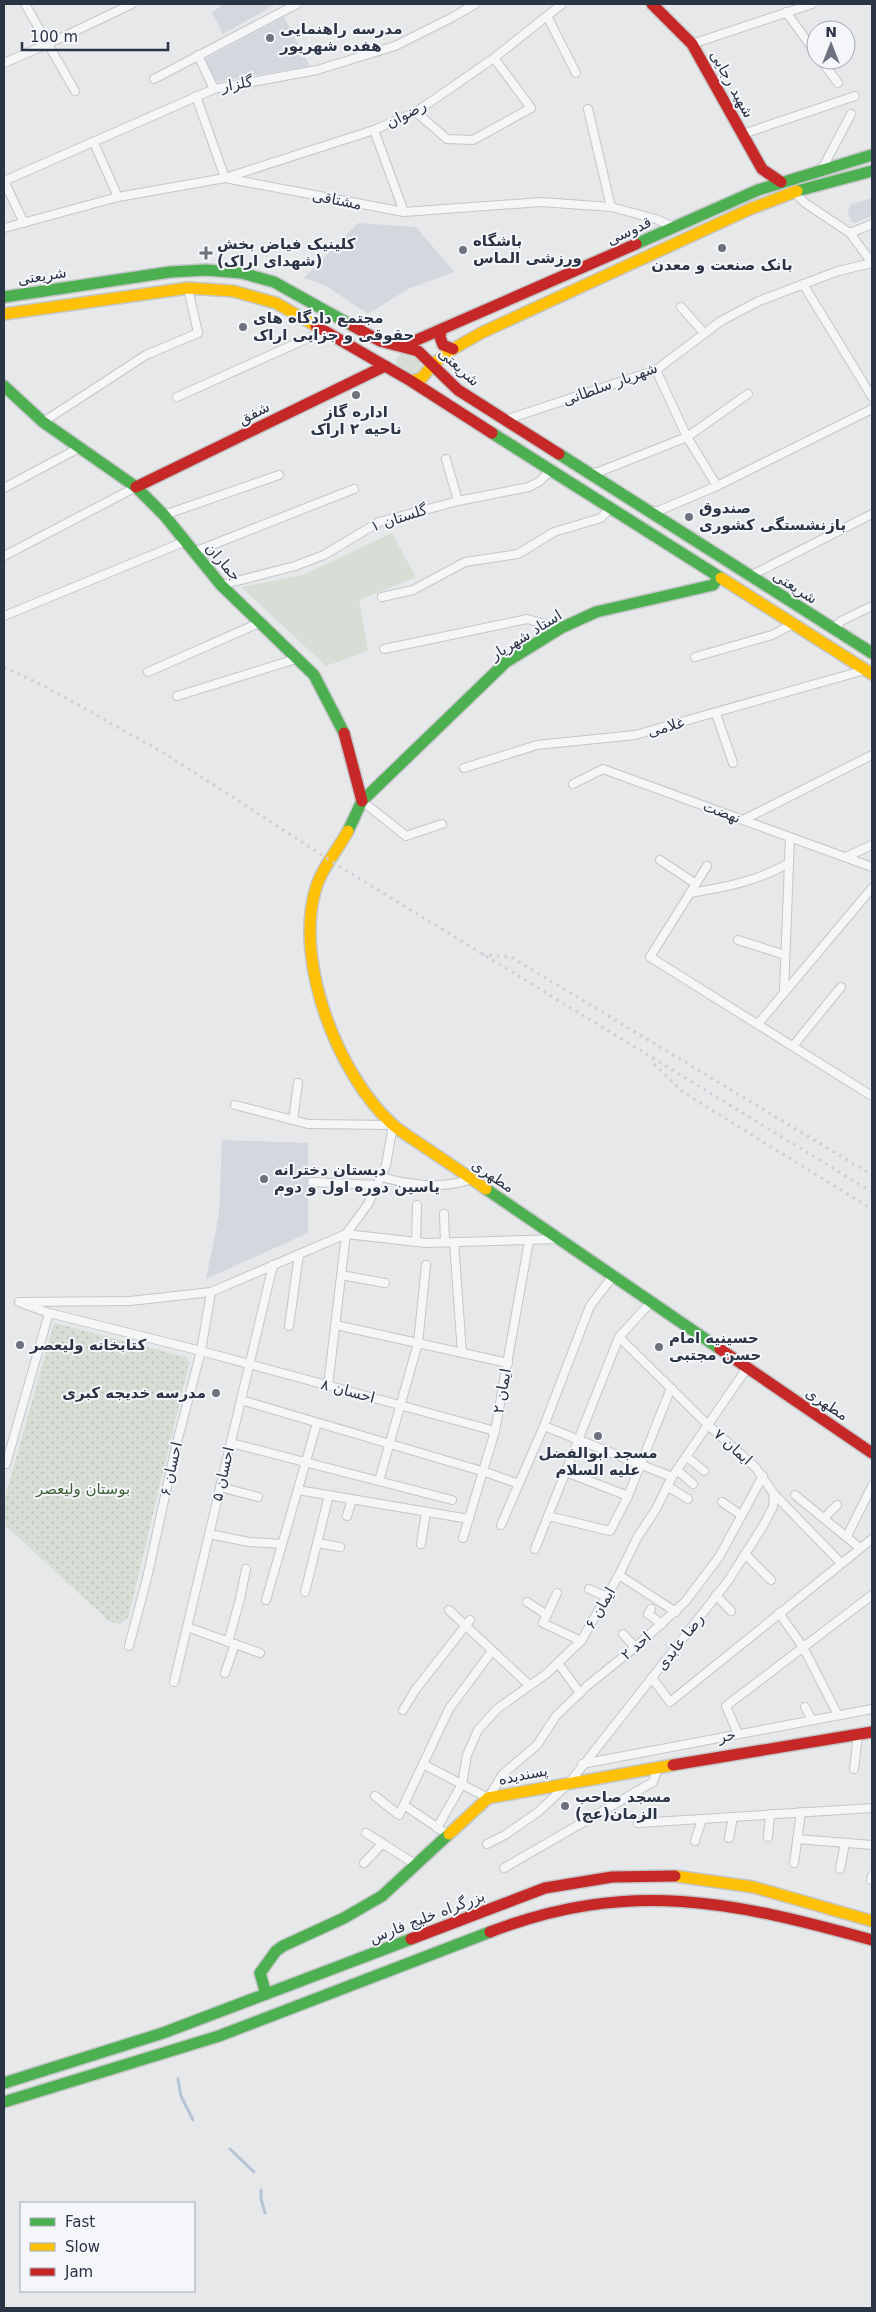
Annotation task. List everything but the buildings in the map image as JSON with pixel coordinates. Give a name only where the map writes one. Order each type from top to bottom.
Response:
[{"type":"main road","name":"شهید رجایی","points":[[652,4],[692,44],[762,168],[781,182]]},
{"type":"main road","name":"قدوسی","points":[[404,346],[758,190],[872,155]]},
{"type":"main road","points":[[758,190],[762,168]]},
{"type":"main road","name":"قدوسی","points":[[411,380],[422,378],[432,365],[453,349],[481,333],[750,208],[794,192],[872,171]]},
{"type":"main road","name":"شریعتی","points":[[4,297],[170,272],[206,270],[242,273],[274,282],[330,310],[380,340],[418,351],[458,390],[872,653]]},
{"type":"main road","points":[[4,314],[188,288],[233,291],[266,299],[288,308],[411,380],[869,672]]},
{"type":"main road","points":[[441,331],[440,342],[446,348],[453,349]]},
{"type":"main road","name":"شفق","points":[[136,486],[385,366]]},
{"type":"main road","name":"جماران","points":[[4,386],[43,422],[136,486],[164,514],[221,585],[314,675],[343,728],[362,801]]},
{"type":"main road","points":[[447,404],[447,392],[452,389],[458,390]]},
{"type":"main road","name":"استاد شهریار","points":[[362,801],[506,662],[561,628],[596,612],[713,585],[719,577]]},
{"type":"main road","name":"مطهری","points":[[362,801],[351,825],[321,874],[314,892],[309,930],[313,961],[321,995],[335,1037],[357,1081],[375,1106],[393,1124],[471,1179],[872,1453]]},
{"type":"main road","name":"پسندیده","points":[[266,1994],[260,1973],[276,1951],[382,1896],[415,1864],[442,1831],[488,1798],[570,1782],[872,1732]]},
{"type":"main road","name":"بزرگراه خلیج فارس","points":[[4,2083],[141,2040],[545,1888],[590,1879],[679,1876],[724,1882],[872,1921]]},
{"type":"main road","points":[[4,2102],[220,2036],[505,1926],[549,1912],[592,1903],[635,1899],[677,1899],[772,1915],[872,1940]]},
{"type":"street","points":[[25,4],[75,92]]},
{"type":"street","points":[[4,63],[132,4]]},
{"type":"street","points":[[154,79],[297,4]]},
{"type":"street","name":"گلزار","points":[[4,181],[214,89],[317,70],[395,46],[453,18],[475,4]]},
{"type":"street","points":[[692,44],[812,4]]},
{"type":"street","name":"رضوان","points":[[225,178],[374,130],[416,112],[494,58],[559,5]]},
{"type":"street","points":[[786,12],[806,39]]},
{"type":"street","points":[[547,16],[576,73]]},
{"type":"street","points":[[198,55],[214,89]]},
{"type":"street","points":[[416,112],[447,139],[473,140],[531,108],[494,58]]},
{"type":"street","points":[[828,70],[838,83]]},
{"type":"street","points":[[196,96],[225,178]]},
{"type":"street","points":[[743,134],[855,96]]},
{"type":"street","points":[[588,109],[611,207]]},
{"type":"street","points":[[822,170],[851,114]]},
{"type":"street","points":[[374,130],[404,212]]},
{"type":"street","points":[[94,142],[118,197]]},
{"type":"street","name":"مشتاقی","points":[[4,228],[118,197],[225,178],[404,212],[541,202],[611,207],[656,219],[674,226]]},
{"type":"street","points":[[4,181],[24,223]]},
{"type":"street","points":[[794,192],[805,203],[850,233],[872,263]]},
{"type":"street","points":[[850,233],[872,224]]},
{"type":"street","name":"شهریار سلطانی","points":[[504,420],[512,419],[656,370],[721,320],[759,301],[838,271],[872,263]]},
{"type":"street","points":[[803,284],[872,397]]},
{"type":"street","points":[[43,422],[146,355],[198,333],[188,288]]},
{"type":"street","points":[[681,307],[704,333]]},
{"type":"street","points":[[177,397],[326,330]]},
{"type":"street","points":[[656,370],[688,437],[718,486]]},
{"type":"street","points":[[587,472],[596,472],[688,437],[748,394]]},
{"type":"street","points":[[648,511],[658,511],[718,486],[872,409]]},
{"type":"street","points":[[4,488],[79,448]]},
{"type":"street","points":[[446,459],[458,501]]},
{"type":"street","name":"گلستان ۱","points":[[221,585],[295,566],[324,555],[379,522],[458,501],[529,487],[540,481],[551,470]]},
{"type":"street","points":[[164,514],[279,475]]},
{"type":"street","points":[[4,556],[136,486]]},
{"type":"street","points":[[194,552],[354,490]]},
{"type":"street","points":[[382,597],[412,590],[465,562],[518,554],[554,532],[601,518],[610,508]]},
{"type":"street","points":[[750,576],[872,514]]},
{"type":"street","points":[[4,616],[186,541]]},
{"type":"street","points":[[834,629],[841,621],[872,606]]},
{"type":"street","points":[[384,649],[527,619],[561,628]]},
{"type":"street","points":[[148,672],[259,623]]},
{"type":"street","points":[[695,657],[772,636],[793,624]]},
{"type":"street","points":[[177,696],[296,658]]},
{"type":"street","name":"غلامی","points":[[464,768],[537,745],[635,735],[869,672]]},
{"type":"street","points":[[716,714],[733,763]]},
{"type":"street","points":[[743,820],[872,755]]},
{"type":"street","name":"نهضت","points":[[573,784],[603,769],[872,867]]},
{"type":"street","points":[[362,801],[406,836],[442,824]]},
{"type":"street","points":[[784,992],[790,837]]},
{"type":"street","points":[[846,857],[872,846]]},
{"type":"street","points":[[660,860],[696,884]]},
{"type":"street","points":[[690,893],[738,885],[771,874],[788,863]]},
{"type":"street","points":[[708,866],[650,957],[872,1096]]},
{"type":"street","points":[[758,1024],[872,888]]},
{"type":"street","points":[[738,940],[785,955]]},
{"type":"street","points":[[793,1046],[841,987]]},
{"type":"street","points":[[293,1120],[298,1083]]},
{"type":"street","points":[[235,1104],[308,1124],[393,1124],[386,1165],[381,1177],[368,1204],[346,1234],[328,1386]]},
{"type":"street","points":[[381,1177],[401,1183],[423,1185],[458,1184],[471,1179]]},
{"type":"street","points":[[312,1182],[377,1185]]},
{"type":"street","points":[[416,1242],[417,1205]]},
{"type":"street","points":[[444,1214],[445,1242]]},
{"type":"street","points":[[211,1292],[346,1234],[416,1242],[560,1239]]},
{"type":"street","name":"ایمان ۲","points":[[463,1538],[485,1472],[495,1432],[529,1241]]},
{"type":"street","points":[[454,1242],[462,1353]]},
{"type":"street","points":[[289,1326],[299,1254]]},
{"type":"street","name":"احسان ۵","points":[[174,1682],[273,1265]]},
{"type":"street","points":[[379,1481],[402,1406],[418,1343],[426,1265]]},
{"type":"street","points":[[342,1275],[384,1283]]},
{"type":"street","points":[[501,1526],[544,1426],[590,1306],[613,1276]]},
{"type":"street","name":"احسان ۸","points":[[211,1292],[130,1301],[19,1302],[49,1313],[201,1351],[495,1432]]},
{"type":"street","name":"احسان ۶","points":[[129,1646],[147,1578],[176,1446],[201,1351],[211,1292]]},
{"type":"street","points":[[535,1549],[619,1337],[652,1302]]},
{"type":"street","points":[[6,1464],[49,1313]]},
{"type":"street","points":[[336,1325],[508,1363]]},
{"type":"street","name":"ایمان ۷","points":[[619,1337],[763,1476],[774,1494],[841,1563]]},
{"type":"street","name":"ایمان ۶","points":[[442,1831],[462,1784],[467,1755],[478,1730],[496,1709],[558,1664],[581,1641],[674,1473],[747,1368]]},
{"type":"street","points":[[548,1516],[610,1532],[628,1496],[671,1388]]},
{"type":"street","points":[[241,1400],[485,1472],[519,1484]]},
{"type":"street","points":[[266,1600],[317,1423]]},
{"type":"street","points":[[544,1426],[640,1464],[674,1473],[693,1484]]},
{"type":"street","points":[[231,1443],[452,1500]]},
{"type":"street","points":[[686,1456],[704,1470]]},
{"type":"street","points":[[566,1472],[628,1496]]},
{"type":"street","name":"احد ۲","points":[[488,1798],[503,1774],[537,1745],[556,1716],[580,1693],[676,1612],[719,1556],[763,1476]]},
{"type":"street","points":[[667,1486],[688,1499]]},
{"type":"street","points":[[846,1536],[872,1486]]},
{"type":"street","points":[[220,1487],[258,1497]]},
{"type":"street","points":[[298,1490],[469,1519]]},
{"type":"street","name":"رضا عابدی","points":[[487,1844],[505,1835],[538,1812],[570,1782],[582,1764],[716,1595],[745,1554],[772,1507],[774,1494]]},
{"type":"street","points":[[305,1592],[328,1495]]},
{"type":"street","points":[[795,1495],[860,1548]]},
{"type":"street","points":[[347,1516],[352,1499]]},
{"type":"street","points":[[722,1502],[741,1515]]},
{"type":"street","points":[[824,1518],[837,1505]]},
{"type":"street","points":[[421,1544],[426,1512]]},
{"type":"street","points":[[209,1534],[250,1542],[282,1544]]},
{"type":"street","points":[[652,1678],[670,1702],[872,1539]]},
{"type":"street","points":[[317,1543],[340,1547]]},
{"type":"street","points":[[745,1554],[771,1580]]},
{"type":"street","points":[[225,1673],[246,1569]]},
{"type":"street","points":[[619,1575],[676,1612]]},
{"type":"street","points":[[589,1589],[607,1596]]},
{"type":"street","points":[[557,1593],[544,1623],[581,1641]]},
{"type":"street","points":[[716,1595],[731,1611]]},
{"type":"street","points":[[738,1734],[726,1706],[872,1595]]},
{"type":"street","points":[[527,1602],[547,1615]]},
{"type":"street","points":[[651,1608],[648,1614],[662,1624]]},
{"type":"street","points":[[450,1610],[468,1623],[492,1651],[529,1686]]},
{"type":"street","points":[[779,1613],[803,1647],[838,1715]]},
{"type":"street","points":[[403,1710],[416,1689],[468,1623]]},
{"type":"street","points":[[187,1627],[260,1653]]},
{"type":"street","points":[[623,1634],[635,1647]]},
{"type":"street","points":[[374,1796],[399,1814],[449,1709],[492,1651]]},
{"type":"street","points":[[558,1664],[580,1693]]},
{"type":"street","points":[[805,1707],[812,1720]]},
{"type":"street","name":"حر","points":[[582,1764],[872,1708]]},
{"type":"street","points":[[854,1769],[858,1735]]},
{"type":"street","points":[[423,1764],[488,1798]]},
{"type":"street","points":[[504,1868],[653,1782],[658,1767]]},
{"type":"street","points":[[404,1805],[442,1831]]},
{"type":"street","points":[[638,1823],[872,1808]]},
{"type":"street","points":[[794,1863],[800,1812]]},
{"type":"street","points":[[768,1838],[770,1814]]},
{"type":"street","points":[[729,1838],[733,1817]]},
{"type":"street","points":[[695,1841],[702,1819]]},
{"type":"street","points":[[366,1833],[415,1864]]},
{"type":"street","points":[[797,1839],[872,1845]]},
{"type":"street","points":[[840,1869],[845,1843]]},
{"type":"street","points":[[364,1863],[382,1844]]},
{"type":"shaded area","points":[[223,4],[276,4],[223,34],[212,13]]},
{"type":"shaded area","name":"مدرسه راهنمایی هفده شهریور","points":[[284,17],[310,66],[215,82],[204,61],[205,59]]},
{"type":"shaded area","points":[[872,198],[872,216],[854,223],[852,222],[847,212],[851,205]]},
{"type":"shaded area","points":[[358,223],[416,227],[454,272],[408,289],[368,314],[325,285],[304,278]]},
{"type":"shaded area","name":"دبستان دخترانه یاسین دوره اول و دوم","points":[[222,1140],[308,1143],[308,1233],[206,1279],[219,1215]]},
{"type":"green space","points":[[402,354],[408,354],[417,359],[422,367],[420,373],[411,375],[397,366],[396,358]]},
{"type":"green space","points":[[392,533],[416,577],[359,600],[368,651],[326,666],[241,587],[303,575]]},
{"type":"green space","name":"بوستان ولیعصر","points":[[54,1323],[186,1357],[189,1363],[128,1618],[119,1624],[109,1621],[4,1524],[4,1501]]},
{"type":"waterway","points":[[178,2079],[181,2096],[193,2120]]},
{"type":"waterway","points":[[230,2149],[254,2172]]},
{"type":"waterway","points":[[261,2190],[261,2199],[265,2213]]},
{"type":"railway","points":[[4,667],[46,687],[169,756],[342,868],[872,1192]]},
{"type":"railway","points":[[482,954],[511,957],[872,1175]]},
{"type":"railway","points":[[654,1064],[684,1093],[872,1209]]},
{"type":"traffic: fast","points":[[636,244],[758,190],[872,155]]},
{"type":"traffic: fast","points":[[797,191],[872,171]]},
{"type":"traffic: fast","points":[[4,297],[170,272],[206,270],[242,273],[274,282],[353,326]]},
{"type":"traffic: fast","points":[[4,386],[43,422],[136,487],[164,515],[221,585],[314,675],[344,733]]},
{"type":"traffic: fast","points":[[492,433],[721,578]]},
{"type":"traffic: fast","points":[[559,454],[872,653]]},
{"type":"traffic: fast","points":[[348,831],[362,801],[506,662],[561,628],[596,612],[713,585],[719,577]]},
{"type":"traffic: fast","points":[[486,1189],[720,1349]]},
{"type":"traffic: fast","points":[[266,1994],[260,1973],[276,1951],[344,1918],[382,1896],[449,1834]]},
{"type":"traffic: fast","points":[[4,2102],[219,2036],[490,1932]]},
{"type":"traffic: fast","points":[[4,2083],[163,2033],[411,1939]]},
{"type":"traffic: slow","points":[[411,381],[422,378],[432,365],[453,349],[481,333],[750,209],[797,191]]},
{"type":"traffic: slow","points":[[4,314],[188,288],[233,291],[276,303],[316,326]]},
{"type":"traffic: slow","points":[[721,578],[872,674]]},
{"type":"traffic: slow","points":[[348,831],[318,883],[310,920],[311,951],[316,984],[326,1016],[339,1048],[354,1077],[372,1103],[403,1133],[486,1189]]},
{"type":"traffic: slow","points":[[449,1834],[488,1798],[673,1765]]},
{"type":"traffic: slow","points":[[675,1876],[753,1887],[872,1921]]},
{"type":"traffic: jam","points":[[652,4],[692,44],[762,169],[781,182]]},
{"type":"traffic: jam","points":[[403,346],[636,244]]},
{"type":"traffic: jam","points":[[316,326],[411,381],[492,433]]},
{"type":"traffic: jam","points":[[353,326],[380,341],[418,351],[458,390],[559,454]]},
{"type":"traffic: jam","points":[[441,331],[440,337],[443,345],[453,349]]},
{"type":"traffic: jam","points":[[136,487],[385,366]]},
{"type":"traffic: jam","points":[[344,733],[362,801]]},
{"type":"traffic: jam","points":[[720,1349],[872,1453]]},
{"type":"traffic: jam","points":[[673,1765],[872,1732]]},
{"type":"traffic: jam","points":[[411,1939],[545,1888],[612,1877],[675,1876]]},
{"type":"traffic: jam","points":[[490,1932],[541,1915],[589,1905],[636,1901],[682,1902],[727,1907],[774,1915],[872,1940]]},
{"type":"place","name":"مدرسه راهنمایی هفده شهریور","points":[[270,38]]},
{"type":"place","name":"بانک صنعت و معدن","points":[[722,248]]},
{"type":"place","name":"باشگاه ورزشی الماس","points":[[463,250]]},
{"type":"place","name":"کلینیک فیاض بخش (شهدای اراک)","points":[[206,253]]},
{"type":"place","name":"مجتمع دادگاه های حقوقی و جزایی اراک","points":[[243,327]]},
{"type":"place","name":"اداره گاز ناحیه ۲ اراک","points":[[356,395]]},
{"type":"place","name":"صندوق بازنشستگی کشوری","points":[[689,517]]},
{"type":"place","name":"دبستان دخترانه یاسین دوره اول و دوم","points":[[264,1179]]},
{"type":"place","name":"کتابخانه ولیعصر","points":[[20,1345]]},
{"type":"place","name":"حسینیه امام حسن مجتبی","points":[[659,1347]]},
{"type":"place","name":"مدرسه خدیجه کبری","points":[[216,1393]]},
{"type":"place","name":"مسجد ابوالفضل علیه السلام","points":[[598,1436]]},
{"type":"place","name":"مسجد صاحب الزمان(عج)","points":[[565,1806]]}]
